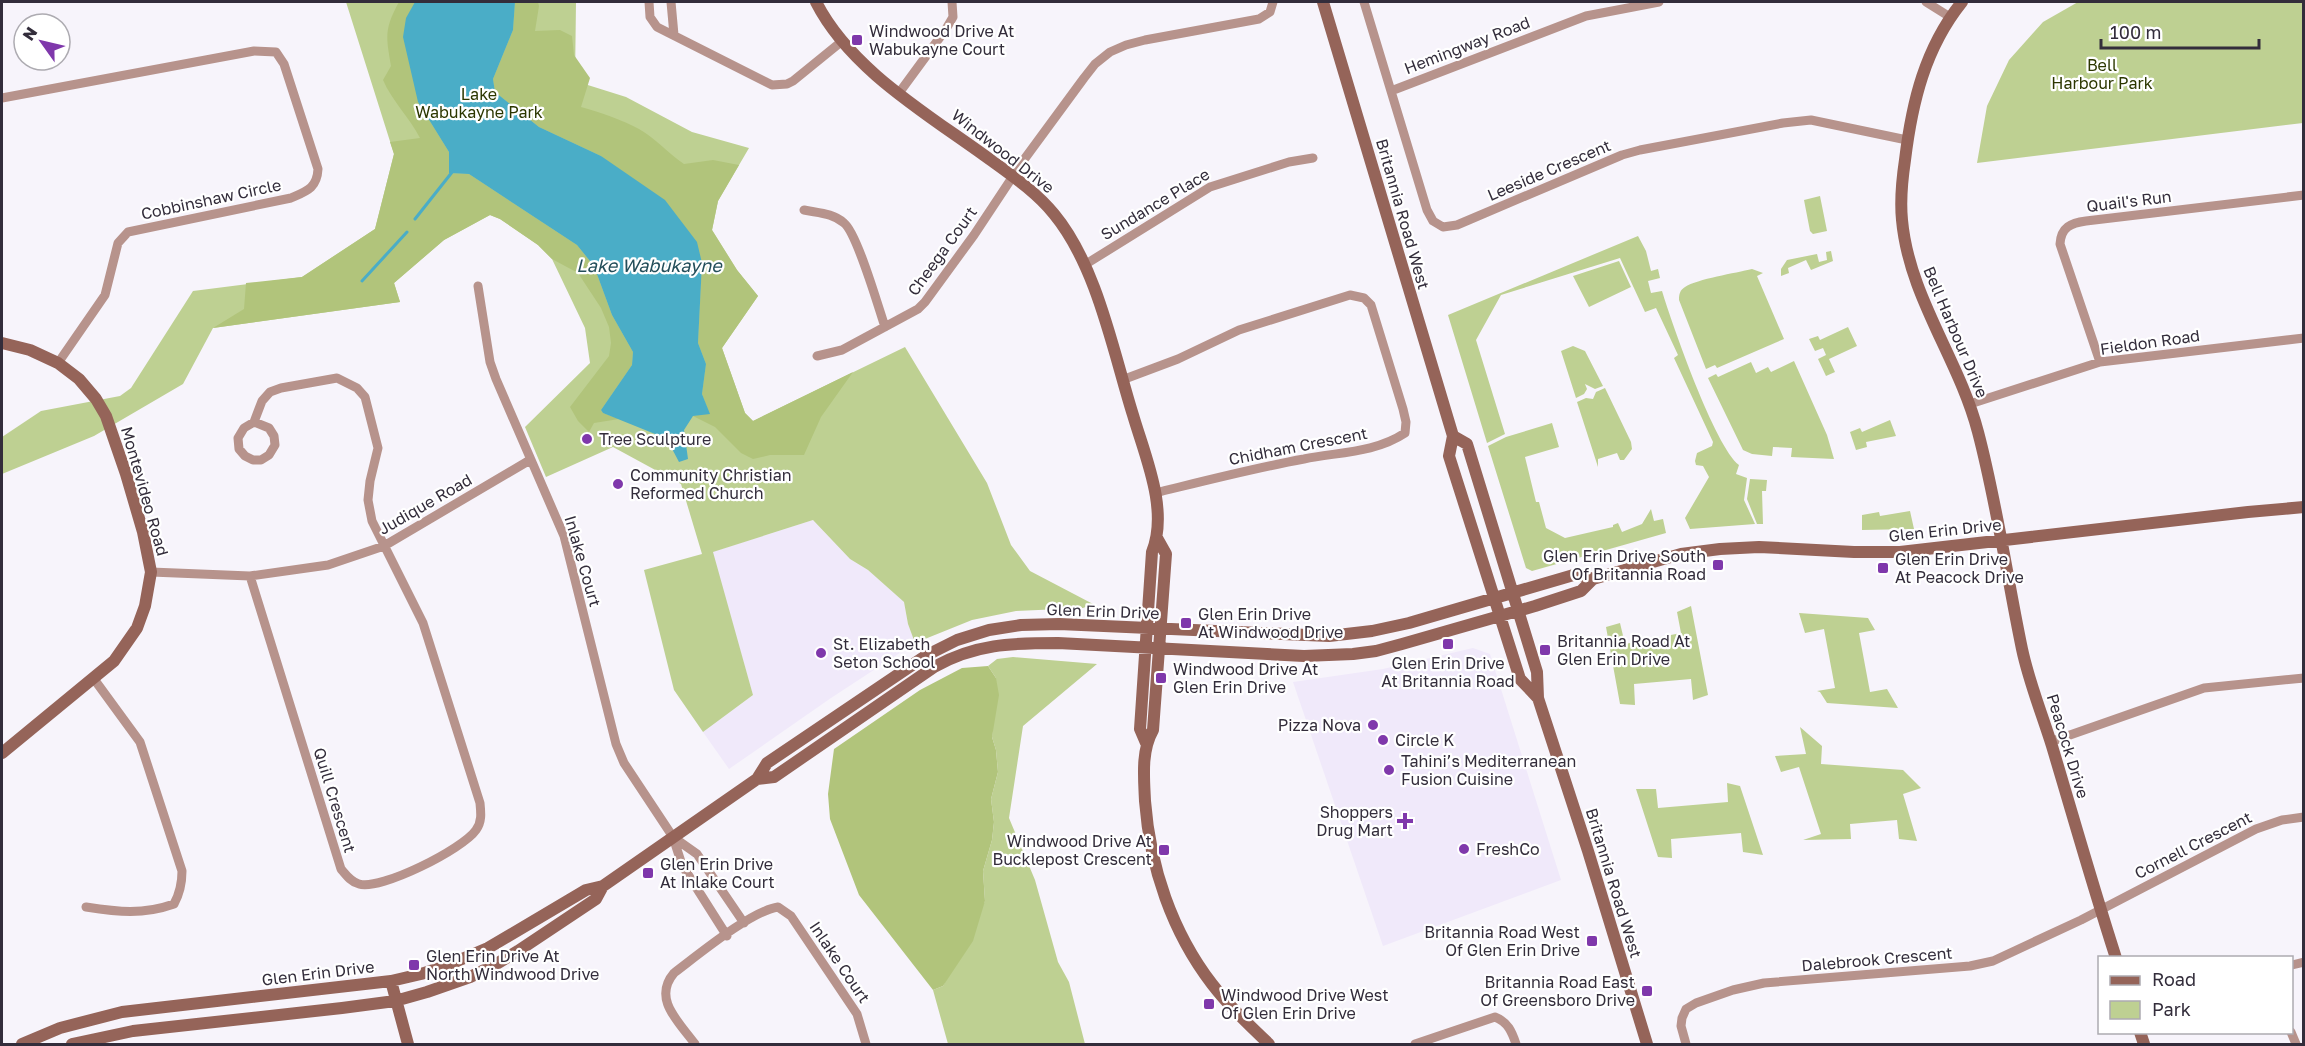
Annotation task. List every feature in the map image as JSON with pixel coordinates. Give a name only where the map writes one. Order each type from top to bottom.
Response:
[{"type":"street","points":[[649,2],[650,17],[657,27],[674,35],[682,42],[766,83],[780,86],[793,81],[841,42]]},
{"type":"street","points":[[671,2],[674,35]]},
{"type":"street","name":"Windwood Drive","points":[[816,2],[841,42],[868,69],[1029,188],[1053,212],[1086,264],[1155,493],[1157,538],[1152,552],[1140,729],[1146,743]]},
{"type":"street","points":[[899,93],[946,29],[952,17],[952,2]]},
{"type":"street","name":"Cheega Court","points":[[816,356],[842,350],[918,309],[925,302],[1084,78],[1095,64],[1110,52],[1145,40],[1259,19],[1270,12],[1273,2]]},
{"type":"street","name":"Britannia Road West","points":[[1323,2],[1453,436],[1449,456],[1520,679],[1538,698]]},
{"type":"street","name":"Leeside Crescent","points":[[1364,2],[1427,210],[1433,220],[1443,227],[1457,225],[1622,155],[1750,129],[1811,120],[1907,140]]},
{"type":"street","name":"Hemingway Road","points":[[1391,91],[1586,16],[1659,2]]},
{"type":"street","points":[[1926,2],[1950,17]]},
{"type":"street","name":"Bell Harbour Drive","points":[[1962,2],[1950,17],[1934,46],[1922,73],[1913,104],[1901,191],[1901,219],[1913,278],[1970,404],[2002,541]]},
{"type":"street","name":"Cobbinshaw Circle","points":[[2,98],[254,51],[276,52],[284,64],[318,169],[318,178],[314,187],[291,198],[128,232],[118,243],[105,295],[58,363]]},
{"type":"street","name":"Sundance Place","points":[[1086,264],[1210,187],[1288,162],[1313,158]]},
{"type":"street","name":"Quail's Run","points":[[2100,362],[2060,244],[2061,234],[2066,226],[2086,221],[2304,195]]},
{"type":"street","points":[[804,210],[830,215],[851,229],[885,327]]},
{"type":"street","name":"Inlake Court","points":[[478,286],[493,370],[564,536],[616,744],[624,763],[673,837],[682,865],[727,936]]},
{"type":"street","name":"Chidham Crescent","points":[[1122,380],[1178,359],[1239,330],[1350,295],[1364,298],[1371,305],[1407,422],[1405,433],[1395,440],[1368,449],[1302,459],[1155,493]]},
{"type":"street","name":"Fieldon Road","points":[[1970,404],[2100,362],[2304,338]]},
{"type":"street","name":"Montevideo Road","points":[[2,343],[30,350],[58,363],[89,390],[106,416],[144,532],[151,572],[145,606],[137,628],[114,661],[2,753]]},
{"type":"street","name":"Quill Crescent","points":[[250,576],[341,869],[348,878],[359,885],[373,885],[444,856],[476,831],[481,813],[423,623],[372,521],[368,500],[370,481],[378,457],[377,438],[365,397],[357,387],[337,378],[281,388],[270,392],[262,401],[254,422]]},
{"type":"street","points":[[254,422],[269,428],[274,436],[275,445],[269,455],[261,460],[253,460],[245,456],[239,449],[238,438],[244,428],[254,422]]},
{"type":"street","name":"Britannia Road West","points":[[1453,436],[1467,444],[1537,672],[1538,698],[1647,1044]]},
{"type":"street","name":"Judique Road","points":[[151,572],[250,576],[328,565],[384,546],[530,460]]},
{"type":"street","name":"Glen Erin Drive","points":[[757,779],[774,777],[934,667],[976,649],[1023,643],[1305,656],[1353,654],[1402,645],[1581,591],[1593,579],[1653,561],[1720,549],[1788,547],[1890,552],[2304,507]]},
{"type":"street","name":"Windwood Drive","points":[[1157,538],[1166,554],[1153,730],[1146,743],[1144,786],[1146,816],[1158,874],[1167,903],[1190,949],[1212,983],[1269,1044]]},
{"type":"street","name":"Peacock Drive","points":[[2002,541],[2022,650],[2116,956]]},
{"type":"street","name":"Glen Erin Drive","points":[[22,1044],[60,1028],[122,1012],[391,981],[465,959],[511,936],[586,890],[603,886],[757,779],[767,763],[860,700],[942,647],[989,630],[1021,625],[1052,624],[1329,636],[1372,632],[1409,623],[1577,574],[1593,579]]},
{"type":"street","points":[[2050,742],[2204,688],[2304,678]]},
{"type":"street","points":[[86,907],[123,914],[161,909],[174,904],[180,893],[182,879],[182,871],[140,742],[94,679]]},
{"type":"street","points":[[860,700],[868,712]]},
{"type":"street","name":"Cornell Crescent","points":[[2100,910],[2256,829],[2282,820],[2304,817]]},
{"type":"street","name":"Inlake Court","points":[[673,837],[697,854],[744,923]]},
{"type":"street","name":"Glen Erin Drive","points":[[72,1044],[133,1031],[395,1001],[450,985],[493,966],[518,951],[596,899],[603,886]]},
{"type":"street","name":"Inlake Court","points":[[695,1044],[668,1005],[664,993],[666,982],[674,973],[744,923],[766,909],[778,907],[791,916],[857,1014],[866,1044]]},
{"type":"street","name":"Dalebrook Crescent","points":[[1686,1044],[1681,1026],[1686,1009],[1724,993],[1764,983],[1970,966],[1993,962],[2100,910]]},
{"type":"street","points":[[391,981],[408,1044]]},
{"type":"street","points":[[1415,1044],[1495,1017],[1506,1023],[1512,1031],[1516,1044]]},
{"type":"shaded area","name":"St. Elizabeth Seton School","points":[[813,520],[850,559],[868,570],[904,602],[908,624],[915,643],[729,769],[703,732],[753,695],[712,552]]},
{"type":"shaded area","points":[[1473,648],[1490,654],[1561,880],[1383,946],[1293,682],[1383,669]]},
{"type":"green space","name":"Lake Wabukayne Park","points":[[346,2],[576,2],[575,81],[626,97],[692,132],[749,148],[718,201],[712,230],[737,270],[758,296],[722,348],[745,413],[753,421],[905,347],[987,483],[1011,545],[1030,571],[1093,604],[1083,608],[1016,611],[972,620],[915,643],[908,624],[904,602],[868,570],[850,559],[813,520],[713,552],[753,695],[703,732],[674,690],[644,570],[702,554],[681,484],[613,447],[546,477],[525,427],[590,363],[585,328],[552,259],[538,245],[500,219],[490,215],[444,240],[394,283],[400,302],[213,328],[183,384],[94,436],[2,474],[2,437],[41,411],[120,396],[131,388],[193,291],[302,277],[375,229],[394,154]]},
{"type":"green space","points":[[399,2],[419,2],[418,102],[449,152],[449,173],[469,174],[577,245],[594,266],[612,315],[633,352],[632,365],[601,410],[619,419],[594,423],[589,432],[578,421],[570,407],[609,356],[611,343],[609,327],[601,308],[578,273],[552,259],[538,245],[500,219],[490,215],[444,240],[394,283],[400,302],[213,328],[244,309],[246,283],[302,277],[375,229],[394,154],[390,142],[420,138],[383,80],[391,66],[387,40],[391,19]]},
{"type":"green space","points":[[515,2],[538,2],[535,31],[560,30],[572,36],[574,55],[590,78],[581,107],[611,116],[639,129],[684,164],[713,160],[739,165],[718,201],[712,230],[737,270],[758,296],[722,348],[745,413],[753,421],[853,372],[821,417],[804,455],[770,455],[753,459],[741,453],[715,427],[693,416],[709,413],[702,394],[706,364],[698,343],[702,263],[601,156],[539,127],[495,92],[493,79],[513,30]]},
{"type":"green space","name":"Bell Harbour Park","points":[[2078,2],[2303,2],[2303,123],[1977,163],[1987,106],[2009,60],[2043,22]]},
{"type":"green space","points":[[1820,196],[1827,231],[1813,234],[1810,231],[1804,200]]},
{"type":"green space","points":[[1638,236],[1646,251],[1651,271],[1658,269],[1660,278],[1648,281],[1651,293],[1662,291],[1684,356],[1707,411],[1729,454],[1739,465],[1736,474],[1747,478],[1744,500],[1755,524],[1690,529],[1685,518],[1709,477],[1703,466],[1696,465],[1697,453],[1712,446],[1713,442],[1674,358],[1678,355],[1656,308],[1645,312],[1620,258],[1501,295],[1476,340],[1505,434],[1487,443],[1448,315]]},
{"type":"green space","points":[[1831,251],[1833,261],[1811,270],[1806,260],[1788,268],[1789,273],[1781,276],[1781,269],[1787,260],[1817,254],[1819,262],[1827,260],[1826,252]]},
{"type":"green space","points":[[1619,261],[1631,287],[1589,307],[1573,276]]},
{"type":"green space","points":[[1752,269],[1763,273],[1757,276],[1784,339],[1717,368],[1715,365],[1706,369],[1679,300],[1680,292],[1698,281]]},
{"type":"green space","points":[[1848,327],[1857,346],[1829,359],[1835,372],[1826,376],[1818,359],[1826,355],[1823,348],[1815,351],[1809,339],[1818,336],[1820,340]]},
{"type":"green space","points":[[1573,346],[1585,351],[1603,386],[1595,389],[1585,384],[1587,389],[1584,394],[1576,398],[1561,351]]},
{"type":"green space","points":[[1794,361],[1827,435],[1834,459],[1791,457],[1792,448],[1773,447],[1772,456],[1752,454],[1743,450],[1708,378],[1716,374],[1718,377],[1751,362],[1756,373],[1768,367],[1771,372]]},
{"type":"green space","points":[[1605,388],[1631,442],[1632,449],[1624,460],[1620,460],[1617,453],[1598,459],[1598,467],[1577,402],[1586,398],[1593,399],[1596,392]]},
{"type":"green space","points":[[1890,420],[1896,436],[1866,442],[1867,447],[1856,450],[1850,432],[1860,428],[1862,432]]},
{"type":"green space","points":[[1552,423],[1559,447],[1525,457],[1536,502],[1539,502],[1546,528],[1565,538],[1613,527],[1618,523],[1622,532],[1642,524],[1651,509],[1654,521],[1663,519],[1666,533],[1532,571],[1526,568],[1488,446],[1506,437]]},
{"type":"green space","points":[[1750,479],[1767,480],[1766,491],[1762,491],[1763,524],[1757,524],[1747,499]]},
{"type":"green space","points":[[1910,511],[1914,529],[1862,530],[1862,515],[1879,512],[1880,516]]},
{"type":"green space","points":[[1691,606],[1708,695],[1693,700],[1691,679],[1634,684],[1635,705],[1620,704],[1606,627],[1620,623],[1625,644],[1681,633],[1677,612]]},
{"type":"green space","points":[[1799,613],[1868,618],[1875,630],[1859,633],[1870,692],[1887,689],[1898,708],[1827,703],[1817,691],[1835,688],[1824,629],[1805,633]]},
{"type":"green space","points":[[1013,657],[1097,664],[1023,726],[1009,818],[1035,880],[1058,962],[1069,982],[1085,1044],[948,1044],[933,990],[943,986],[985,901],[983,871],[992,840],[994,822],[991,799],[998,772],[992,737],[996,678],[988,666],[997,659]]},
{"type":"green space","points":[[988,666],[996,678],[999,695],[992,737],[998,772],[991,799],[994,822],[992,840],[983,871],[985,901],[973,941],[943,986],[933,990],[859,895],[830,819],[828,794],[834,749],[920,690],[962,668]]},
{"type":"green space","points":[[1800,727],[1822,746],[1821,764],[1903,770],[1921,788],[1903,794],[1917,841],[1899,839],[1897,820],[1850,824],[1851,839],[1803,840],[1821,834],[1799,767],[1781,772],[1775,756],[1806,754]]},
{"type":"green space","points":[[1727,783],[1740,786],[1763,855],[1743,852],[1741,833],[1671,839],[1672,858],[1658,857],[1636,789],[1656,789],[1658,808],[1728,802]]},
{"type":"water","name":"Lake Wabukayne","points":[[415,2],[515,2],[513,30],[493,79],[495,92],[539,127],[601,156],[665,200],[697,242],[702,263],[698,343],[706,364],[702,394],[710,414],[693,416],[684,430],[688,459],[679,462],[670,445],[660,436],[603,413],[601,410],[632,365],[633,352],[612,315],[594,266],[577,245],[469,174],[449,173],[449,152],[418,102],[403,37],[406,18]]},
{"type":"waterway","points":[[415,219],[453,171]]},
{"type":"waterway","points":[[362,281],[407,232]]},
{"type":"place","name":"Windwood Drive At Wabukayne Court","points":[[857,40]]},
{"type":"place","name":"Tree Sculpture","points":[[587,439]]},
{"type":"place","name":"Community Christian Reformed Church","points":[[618,484]]},
{"type":"place","name":"Glen Erin Drive South Of Britannia Road","points":[[1718,565]]},
{"type":"place","name":"Glen Erin Drive At Peacock Drive","points":[[1883,568]]},
{"type":"place","name":"Glen Erin Drive At Windwood Drive","points":[[1186,623]]},
{"type":"place","name":"Glen Erin Drive At Britannia Road","points":[[1448,644]]},
{"type":"place","name":"Britannia Road At Glen Erin Drive","points":[[1545,650]]},
{"type":"place","name":"St. Elizabeth Seton School","points":[[821,653]]},
{"type":"place","name":"Windwood Drive At Glen Erin Drive","points":[[1161,678]]},
{"type":"place","name":"Pizza Nova","points":[[1373,725]]},
{"type":"place","name":"Circle K","points":[[1383,740]]},
{"type":"place","name":"Tahini’s Mediterranean Fusion Cuisine","points":[[1389,770]]},
{"type":"place","name":"Shoppers Drug Mart","points":[[1405,821]]},
{"type":"place","name":"FreshCo","points":[[1464,849]]},
{"type":"place","name":"Windwood Drive At Bucklepost Crescent","points":[[1164,850]]},
{"type":"place","name":"Glen Erin Drive At Inlake Court","points":[[648,873]]},
{"type":"place","name":"Britannia Road West Of Glen Erin Drive","points":[[1592,941]]},
{"type":"place","name":"Glen Erin Drive At North Windwood Drive","points":[[414,965]]},
{"type":"place","name":"Britannia Road East Of Greensboro Drive","points":[[1647,991]]},
{"type":"place","name":"Windwood Drive West Of Glen Erin Drive","points":[[1209,1004]]}]
